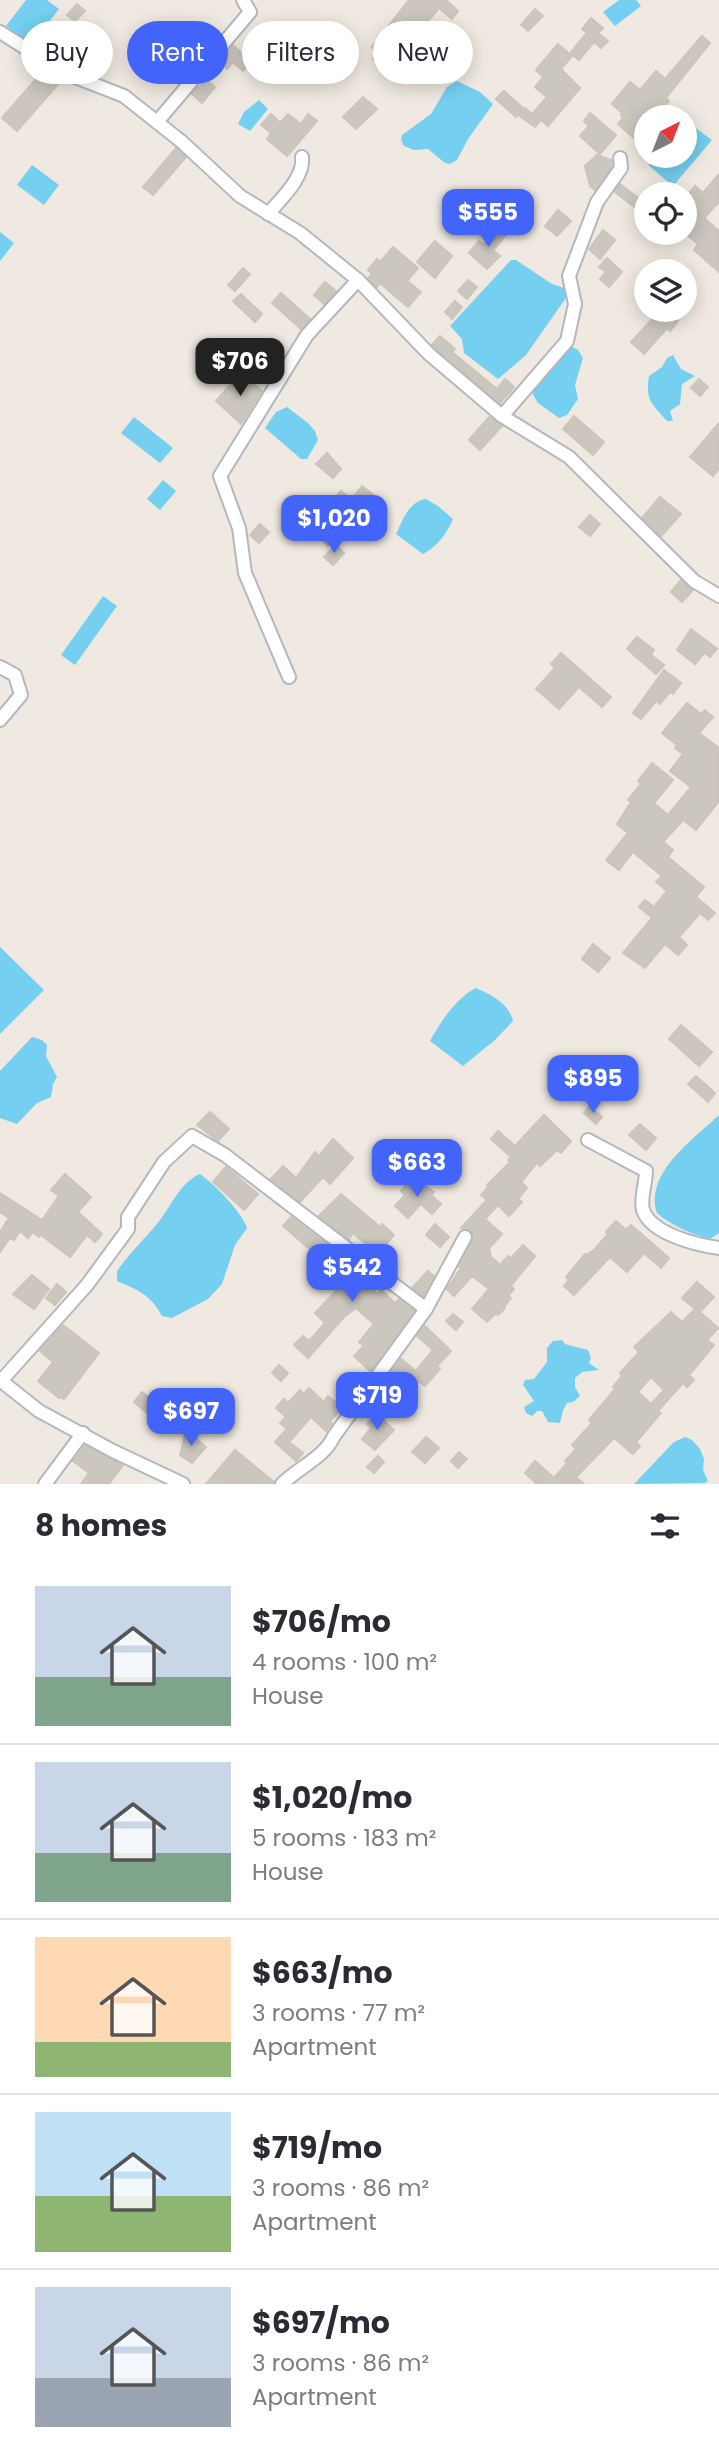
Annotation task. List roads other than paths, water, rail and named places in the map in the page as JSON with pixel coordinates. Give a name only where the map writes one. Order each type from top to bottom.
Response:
[{"type":"street","points":[[157,122],[250,12],[243,0]]},
{"type":"street","points":[[0,32],[65,73],[124,96],[182,142],[240,196],[300,233],[358,280],[429,355],[502,415],[569,457],[694,581],[719,596]]},
{"type":"street","points":[[268,214],[287,192],[303,164],[302,157]]},
{"type":"street","points":[[502,415],[567,341],[575,303],[569,276],[597,202],[621,168],[620,158]]},
{"type":"street","points":[[289,677],[244,573],[239,528],[220,476],[307,335],[358,280]]},
{"type":"street","points":[[0,667],[15,675],[21,695],[0,720]]},
{"type":"street","points":[[183,1484],[113,1451],[39,1411],[1,1380],[87,1285],[128,1229],[128,1217],[164,1162],[192,1136],[225,1155],[426,1309]]},
{"type":"street","points":[[588,1140],[646,1171],[642,1202],[644,1212],[651,1220],[667,1233],[681,1239],[719,1248]]},
{"type":"street","points":[[282,1484],[294,1472],[328,1450],[334,1436],[426,1309],[464,1237]]},
{"type":"street","points":[[45,1484],[83,1433]]},
{"type":"water","points":[[26,0],[47,0],[59,9],[50,21],[21,21],[21,37],[6,26]]},
{"type":"water","points":[[619,0],[636,0],[641,6],[615,26],[603,12]]},
{"type":"water","points":[[463,84],[480,92],[493,104],[468,139],[457,160],[450,164],[428,149],[414,150],[404,146],[401,140],[402,135],[431,114],[447,87]]},
{"type":"water","points":[[259,100],[268,109],[250,131],[238,124],[244,112]]},
{"type":"water","points":[[697,129],[712,140],[697,158]]},
{"type":"water","points":[[32,165],[59,185],[44,205],[17,185]]},
{"type":"water","points":[[652,168],[688,168],[676,182],[668,182]]},
{"type":"water","points":[[0,232],[14,243],[0,261]]},
{"type":"water","points":[[511,260],[516,260],[552,284],[564,288],[568,295],[526,355],[498,379],[464,353],[462,339],[450,326]]},
{"type":"water","points":[[571,346],[578,350],[583,358],[575,385],[578,399],[567,415],[559,418],[538,403],[532,393]]},
{"type":"water","points":[[673,355],[681,369],[695,376],[682,384],[680,404],[670,411],[673,421],[667,421],[651,401],[648,384],[649,376]]},
{"type":"water","points":[[287,407],[315,431],[318,440],[307,459],[301,459],[265,428],[276,412]]},
{"type":"water","points":[[134,417],[173,448],[160,463],[121,433]]},
{"type":"water","points":[[163,480],[176,491],[160,510],[147,499]]},
{"type":"water","points":[[426,499],[453,519],[441,539],[423,554],[396,534],[410,508]]},
{"type":"water","points":[[103,596],[117,606],[75,665],[61,655]]},
{"type":"water","points":[[0,947],[44,990],[0,1034]]},
{"type":"water","points":[[476,988],[504,1005],[513,1021],[463,1066],[430,1041],[456,1004]]},
{"type":"water","points":[[32,1037],[47,1045],[46,1056],[57,1077],[51,1097],[37,1103],[17,1124],[0,1118],[0,1071]]},
{"type":"water","points":[[719,1115],[719,1233],[710,1239],[682,1229],[663,1218],[657,1213],[655,1198],[664,1171],[674,1158]]},
{"type":"water","points":[[200,1174],[227,1199],[240,1214],[247,1228],[235,1245],[222,1284],[208,1299],[172,1318],[162,1316],[148,1298],[117,1281],[117,1271],[160,1220],[182,1188]]},
{"type":"water","points":[[562,1340],[565,1344],[588,1350],[591,1358],[589,1363],[599,1370],[582,1372],[575,1378],[575,1387],[580,1396],[567,1403],[560,1423],[548,1422],[542,1411],[537,1411],[532,1416],[526,1413],[524,1407],[534,1401],[523,1385],[525,1380],[534,1379],[547,1362],[547,1348],[553,1341]]},
{"type":"water","points":[[685,1437],[700,1449],[704,1459],[703,1470],[708,1481],[634,1484],[674,1442]]}]
